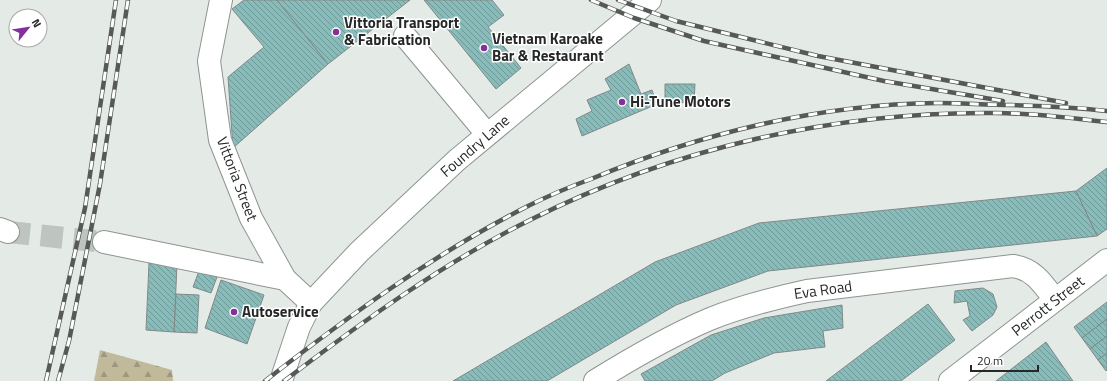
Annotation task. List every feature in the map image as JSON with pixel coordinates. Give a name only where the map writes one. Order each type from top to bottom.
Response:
[{"type":"street","name":"Vittoria Street","points":[[222,0],[209,61],[220,140],[251,218],[285,279],[311,304]]},
{"type":"street","name":"Foundry Lane","points":[[281,381],[299,327],[311,304],[359,252],[457,160],[487,134],[650,0]]},
{"type":"street","points":[[405,36],[487,134]]},
{"type":"street","points":[[104,242],[285,279]]},
{"type":"street","name":"Perrott Street","points":[[950,381],[1107,260]]},
{"type":"street","name":"Eva Road","points":[[595,381],[684,330],[712,318],[750,305],[807,291],[1013,266],[1021,267],[1035,274],[1055,300]]},
{"type":"green space","points":[[100,350],[172,370],[173,381],[94,381]]},
{"type":"building","points":[[244,0],[277,0],[328,64],[233,148],[228,77],[264,47],[232,9]]},
{"type":"building","name":"Vittoria Transport & Fabrication","points":[[277,0],[410,0],[328,64]]},
{"type":"building","name":"Vietnam Karoake Bar & Restaurant","points":[[424,0],[492,0],[504,15],[488,27],[521,68],[496,89]]},
{"type":"building","name":"Hi-Tune Motors","points":[[629,64],[641,94],[652,90],[657,104],[582,136],[576,119],[592,111],[587,100],[611,90],[605,79]]},
{"type":"building","points":[[665,84],[695,84],[694,103],[665,102]]},
{"type":"building","points":[[1107,168],[1107,229],[1097,236],[1076,191]]},
{"type":"building","points":[[1076,191],[1097,236],[768,271],[676,305],[547,381],[453,381],[655,262],[759,223]]},
{"type":"building","points":[[149,263],[177,264],[174,332],[146,330]]},
{"type":"building","points":[[199,271],[217,277],[211,293],[193,287]]},
{"type":"building","name":"Autoservice","points":[[221,280],[264,295],[247,344],[205,328]]},
{"type":"building","points":[[983,288],[993,294],[997,307],[993,315],[972,331],[963,320],[970,316],[967,301],[954,303],[955,291]]},
{"type":"building","points":[[176,294],[199,295],[197,333],[174,332]]},
{"type":"building","points":[[1107,302],[1107,319],[1082,338],[1074,327]]},
{"type":"building","points":[[928,304],[955,340],[901,381],[826,381]]},
{"type":"building","points":[[842,305],[843,328],[823,331],[825,347],[774,353],[725,373],[712,381],[645,381],[641,374],[711,335],[764,318]]},
{"type":"building","points":[[1107,319],[1107,336],[1090,349],[1082,338]]},
{"type":"building","points":[[1107,336],[1107,353],[1098,360],[1090,349]]},
{"type":"building","points":[[1046,342],[1073,381],[996,381]]},
{"type":"building","points":[[1107,353],[1107,370],[1106,371],[1098,360]]},
{"type":"tunnel","points":[[8,232],[104,242]]},
{"type":"railway","points":[[46,381],[85,208],[116,0]]},
{"type":"railway","points":[[58,381],[69,341],[100,184],[128,0]]},
{"type":"railway","points":[[591,0],[634,18],[704,41],[884,81],[1003,101]]},
{"type":"railway","points":[[618,0],[676,21],[818,56],[1066,103]]},
{"type":"railway","points":[[265,381],[359,310],[425,266],[493,225],[528,206],[559,192],[674,148],[760,124],[849,109],[893,105],[956,103],[1059,107],[1107,111]]},
{"type":"railway","points":[[284,381],[404,294],[434,274],[498,237],[530,220],[585,195],[641,173],[698,154],[757,139],[816,127],[876,119],[936,114],[1010,113],[1107,122]]},
{"type":"place","name":"Vittoria Transport & Fabrication","points":[[336,32]]},
{"type":"place","name":"Vietnam Karoake Bar & Restaurant","points":[[484,48]]},
{"type":"place","name":"Hi-Tune Motors","points":[[622,102]]},
{"type":"place","name":"Autoservice","points":[[234,312]]}]
